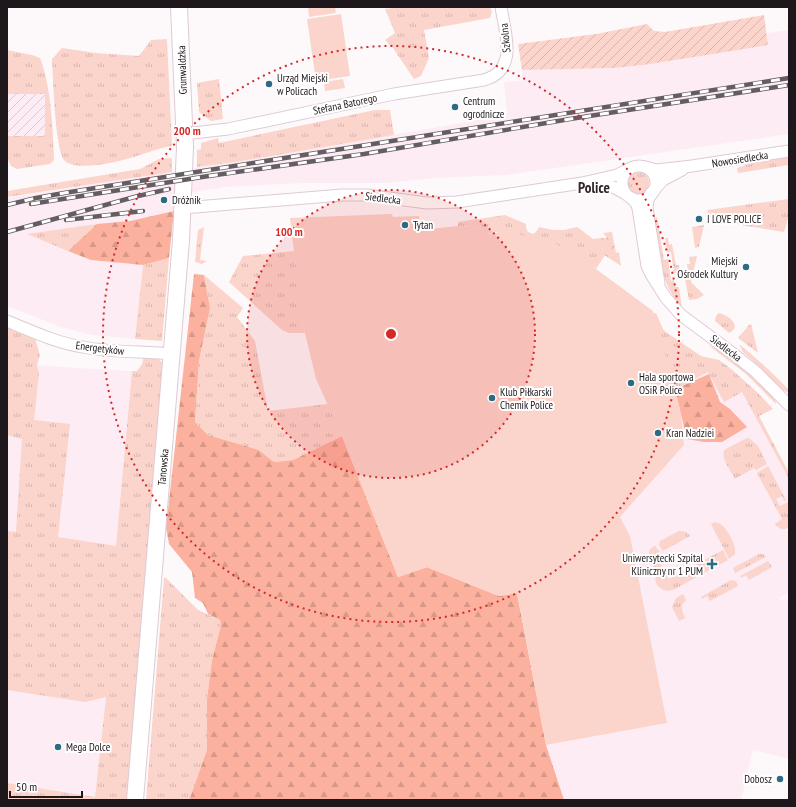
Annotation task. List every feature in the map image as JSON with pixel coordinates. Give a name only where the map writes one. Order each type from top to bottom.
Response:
[{"type":"main road","name":"Grunwaldzka","points":[[179,7],[184,134]]},
{"type":"main road","name":"Tanowska","points":[[135,800],[173,354],[183,208],[184,134]]},
{"type":"street","name":"Szkolna","points":[[501,7],[507,51],[507,58],[502,68]]},
{"type":"street","name":"Stefana Batorego","points":[[184,134],[222,130],[394,94],[484,80],[494,76],[502,68]]},
{"type":"street","name":"Nowosiedlecka","points":[[645,168],[657,170],[692,166],[789,151]]},
{"type":"street","points":[[636,166],[645,168],[651,172],[654,178],[655,185],[652,192],[646,198],[641,199],[629,196],[623,188],[622,180],[624,174],[636,166]]},
{"type":"street","name":"Nowosiedlecka","points":[[652,192],[658,184],[666,178],[692,166]]},
{"type":"street","name":"Siedlecka","points":[[183,208],[342,195],[367,195],[427,203],[457,202],[582,183],[616,175],[630,169]]},
{"type":"street","name":"Siedlecka","points":[[582,183],[611,186],[629,196],[636,203],[647,266],[670,303],[678,312],[743,361],[789,405]]},
{"type":"street","name":"Siedlecka","points":[[652,192],[648,200],[647,208],[662,291]]},
{"type":"street","name":"Energetyków","points":[[7,321],[50,338],[83,348],[173,354]]},
{"type":"shaded area","points":[[789,30],[789,134],[507,175],[436,178],[385,183],[302,183],[225,187],[175,195],[174,211],[130,221],[28,234],[91,260],[143,265],[135,339],[92,335],[61,327],[7,306],[7,198],[236,162],[507,115],[504,82],[522,81],[522,70],[615,68],[768,45],[767,33]]},
{"type":"shaded area","points":[[45,93],[45,136],[7,136],[7,94]]},
{"type":"shaded area","points":[[7,326],[35,338],[37,365],[132,371],[116,546],[106,696],[95,797],[7,783]]},
{"type":"shaded area","name":"Uniwersytecki Szpital Kliniczny nr 1 PUM","points":[[708,372],[724,401],[742,392],[789,479],[789,593],[779,598],[781,601],[786,598],[789,603],[789,759],[753,750],[741,800],[564,800],[546,745],[667,723],[630,536],[620,517],[684,445],[681,413],[676,394],[682,386]]},
{"type":"green space","points":[[308,7],[335,7],[336,13],[309,17]]},
{"type":"green space","points":[[400,7],[490,7],[492,12],[490,18],[424,30],[429,58],[421,76],[414,79],[393,48],[385,40],[395,33],[385,9]]},
{"type":"green space","points":[[341,14],[350,76],[316,81],[307,19]]},
{"type":"green space","points":[[764,15],[768,45],[650,64],[615,68],[522,70],[518,44],[596,34],[647,24],[654,31],[665,32]]},
{"type":"green space","points":[[167,39],[172,146],[99,165],[83,166],[70,164],[65,161],[59,144],[57,130],[52,59],[62,48],[96,53],[139,56],[151,40]]},
{"type":"green space","points":[[7,50],[40,58],[47,81],[51,108],[54,160],[50,164],[17,169],[11,166],[7,158],[7,136],[45,136],[45,94],[7,94]]},
{"type":"green space","points":[[219,79],[223,119],[211,121],[199,112],[197,83]]},
{"type":"green space","points":[[343,79],[345,88],[325,91],[324,82]]},
{"type":"green space","points":[[375,110],[390,110],[394,135],[236,162],[197,167],[197,150],[201,149],[201,143],[218,138],[219,143]]},
{"type":"green space","points":[[789,157],[789,165],[738,173],[737,168],[743,166],[769,159]]},
{"type":"green space","points":[[172,158],[172,172],[7,197],[7,191],[140,169],[159,159]]},
{"type":"green space","points":[[638,172],[646,175],[649,183],[646,191],[638,194],[630,191],[627,183],[630,175]]},
{"type":"green space","points":[[789,199],[789,215],[784,232],[741,225],[710,217],[707,210]]},
{"type":"green space","points":[[174,211],[169,258],[143,265],[91,260],[68,251],[97,224],[130,221]]},
{"type":"green space","points":[[392,214],[393,217],[419,216],[420,230],[458,226],[486,228],[486,234],[503,232],[549,241],[565,248],[653,311],[681,413],[684,445],[620,517],[630,536],[667,723],[546,745],[517,593],[499,596],[427,567],[398,577],[342,436],[316,379],[305,333],[290,218]]},
{"type":"green space","points":[[505,215],[526,224],[528,232],[533,234],[539,227],[553,230],[564,230],[577,227],[593,239],[601,238],[603,253],[605,255],[596,269],[496,232],[486,234],[485,228],[458,226],[458,222]]},
{"type":"green space","points":[[657,217],[664,260],[668,259],[671,281],[674,280],[675,287],[679,287],[682,308],[668,288],[664,277],[658,254],[652,218]]},
{"type":"green space","points":[[97,224],[68,251],[27,234]]},
{"type":"green space","points":[[704,225],[699,247],[695,248],[692,227]]},
{"type":"green space","points":[[204,227],[200,260],[207,261],[202,264],[195,262],[198,230]]},
{"type":"green space","points":[[612,232],[616,253],[619,252],[621,266],[603,254],[601,238],[607,238],[603,233]]},
{"type":"green space","points":[[665,238],[668,238],[669,245],[672,244],[676,265],[679,265],[681,279],[678,279],[677,273],[674,273],[671,252],[667,252]]},
{"type":"green space","points":[[294,251],[305,333],[289,333],[282,330],[229,282],[243,256]]},
{"type":"green space","points":[[697,256],[691,282],[704,295],[697,299],[689,300],[685,279],[689,278],[687,264],[690,264],[689,257]]},
{"type":"green space","points":[[169,258],[162,341],[135,339],[143,265]]},
{"type":"green space","points":[[194,274],[204,275],[210,308],[199,361],[195,422],[208,435],[259,450],[274,462],[293,460],[342,436],[398,577],[427,567],[499,596],[517,593],[546,745],[564,800],[188,800],[207,750],[207,699],[212,660],[221,625],[220,620],[208,614],[203,603],[195,598],[192,572],[169,544],[166,528]]},
{"type":"green space","points":[[204,275],[243,308],[237,317],[255,341],[268,411],[328,404],[342,436],[293,460],[274,462],[259,450],[208,435],[195,422],[199,361],[210,308]]},
{"type":"green space","points":[[656,313],[663,329],[666,332],[701,356],[719,360],[757,392],[773,409],[759,416],[789,473],[789,479],[742,392],[724,402],[708,372],[682,386],[676,394],[681,413],[653,314]]},
{"type":"green space","points":[[719,313],[733,321],[735,327],[729,333],[715,321],[716,316]]},
{"type":"green space","points":[[751,324],[758,353],[738,338]]},
{"type":"green space","points":[[7,327],[35,338],[40,355],[37,365],[39,373],[34,420],[70,424],[58,537],[116,546],[132,371],[137,371],[142,364],[144,356],[156,357],[163,363],[129,800],[7,800],[7,783],[95,797],[106,697],[85,702],[7,690],[7,531],[16,532],[22,439],[7,435]]},
{"type":"green space","points":[[739,344],[777,378],[789,390],[789,393],[783,390],[743,352]]},
{"type":"green space","points":[[708,345],[718,349],[736,361],[775,398],[776,404],[746,374]]},
{"type":"green space","points":[[709,374],[720,402],[730,409],[747,427],[722,442],[704,442],[687,439],[676,394],[682,386]]},
{"type":"green space","points":[[749,438],[758,446],[767,464],[756,470],[754,468],[735,479],[725,461],[723,454],[724,450]]},
{"type":"green space","points":[[768,466],[786,500],[784,501],[782,496],[776,499],[780,506],[788,502],[789,504],[789,527],[785,529],[780,528],[775,524],[782,519],[757,473]]},
{"type":"green space","points":[[715,522],[723,526],[730,535],[734,545],[735,554],[729,559],[711,524]]},
{"type":"green space","points":[[679,531],[687,532],[690,536],[663,551],[659,545],[660,541]]},
{"type":"green space","points":[[655,546],[660,552],[656,555],[662,567],[657,569],[651,563],[649,557],[650,549]]},
{"type":"green space","points":[[723,550],[728,560],[675,589],[665,590],[661,589],[657,585],[655,579],[657,575],[664,571],[669,579]]},
{"type":"green space","points":[[759,554],[763,554],[766,557],[735,573],[733,568]]},
{"type":"green space","points":[[768,561],[772,567],[749,580],[746,575],[741,578],[740,576]]},
{"type":"green space","points":[[164,578],[166,578],[198,610],[220,620],[221,625],[212,660],[207,699],[207,750],[190,799],[188,800],[146,800]]},
{"type":"green space","points":[[731,580],[736,581],[738,586],[710,601],[707,596],[702,599],[701,597]]},
{"type":"green space","points":[[683,594],[686,600],[682,604],[682,610],[685,618],[679,621],[672,607],[676,598]]},
{"type":"railway","points":[[7,205],[64,193],[789,78]]},
{"type":"railway","points":[[31,204],[202,177],[364,154],[570,119],[789,85]]},
{"type":"railway","points":[[7,232],[169,189]]},
{"type":"railway","points":[[66,220],[143,211]]},
{"type":"place","name":"Urząd Miejski w Policach","points":[[269,84]]},
{"type":"place","name":"Centrum ogrodnicze","points":[[455,107]]},
{"type":"place","name":"Dróżnik","points":[[164,200]]},
{"type":"place","name":"I LOVE POLICE","points":[[699,219]]},
{"type":"place","name":"Tytan","points":[[405,225]]},
{"type":"place","name":"Miejski Ośrodek Kultury","points":[[746,267]]},
{"type":"place","name":"Hala sportowa OSiR Police","points":[[631,383]]},
{"type":"place","name":"Klub Piłkarski Chemik Police","points":[[492,398]]},
{"type":"place","name":"Kran Nadziei","points":[[658,433]]},
{"type":"place","name":"Uniwersytecki Szpital Kliniczny nr 1 PUM","points":[[712,564]]},
{"type":"place","name":"Mega Dolce","points":[[58,747]]},
{"type":"place","name":"Dobosz","points":[[780,779]]},
{"type":"district","name":"Police","points":[[594,187]]}]
